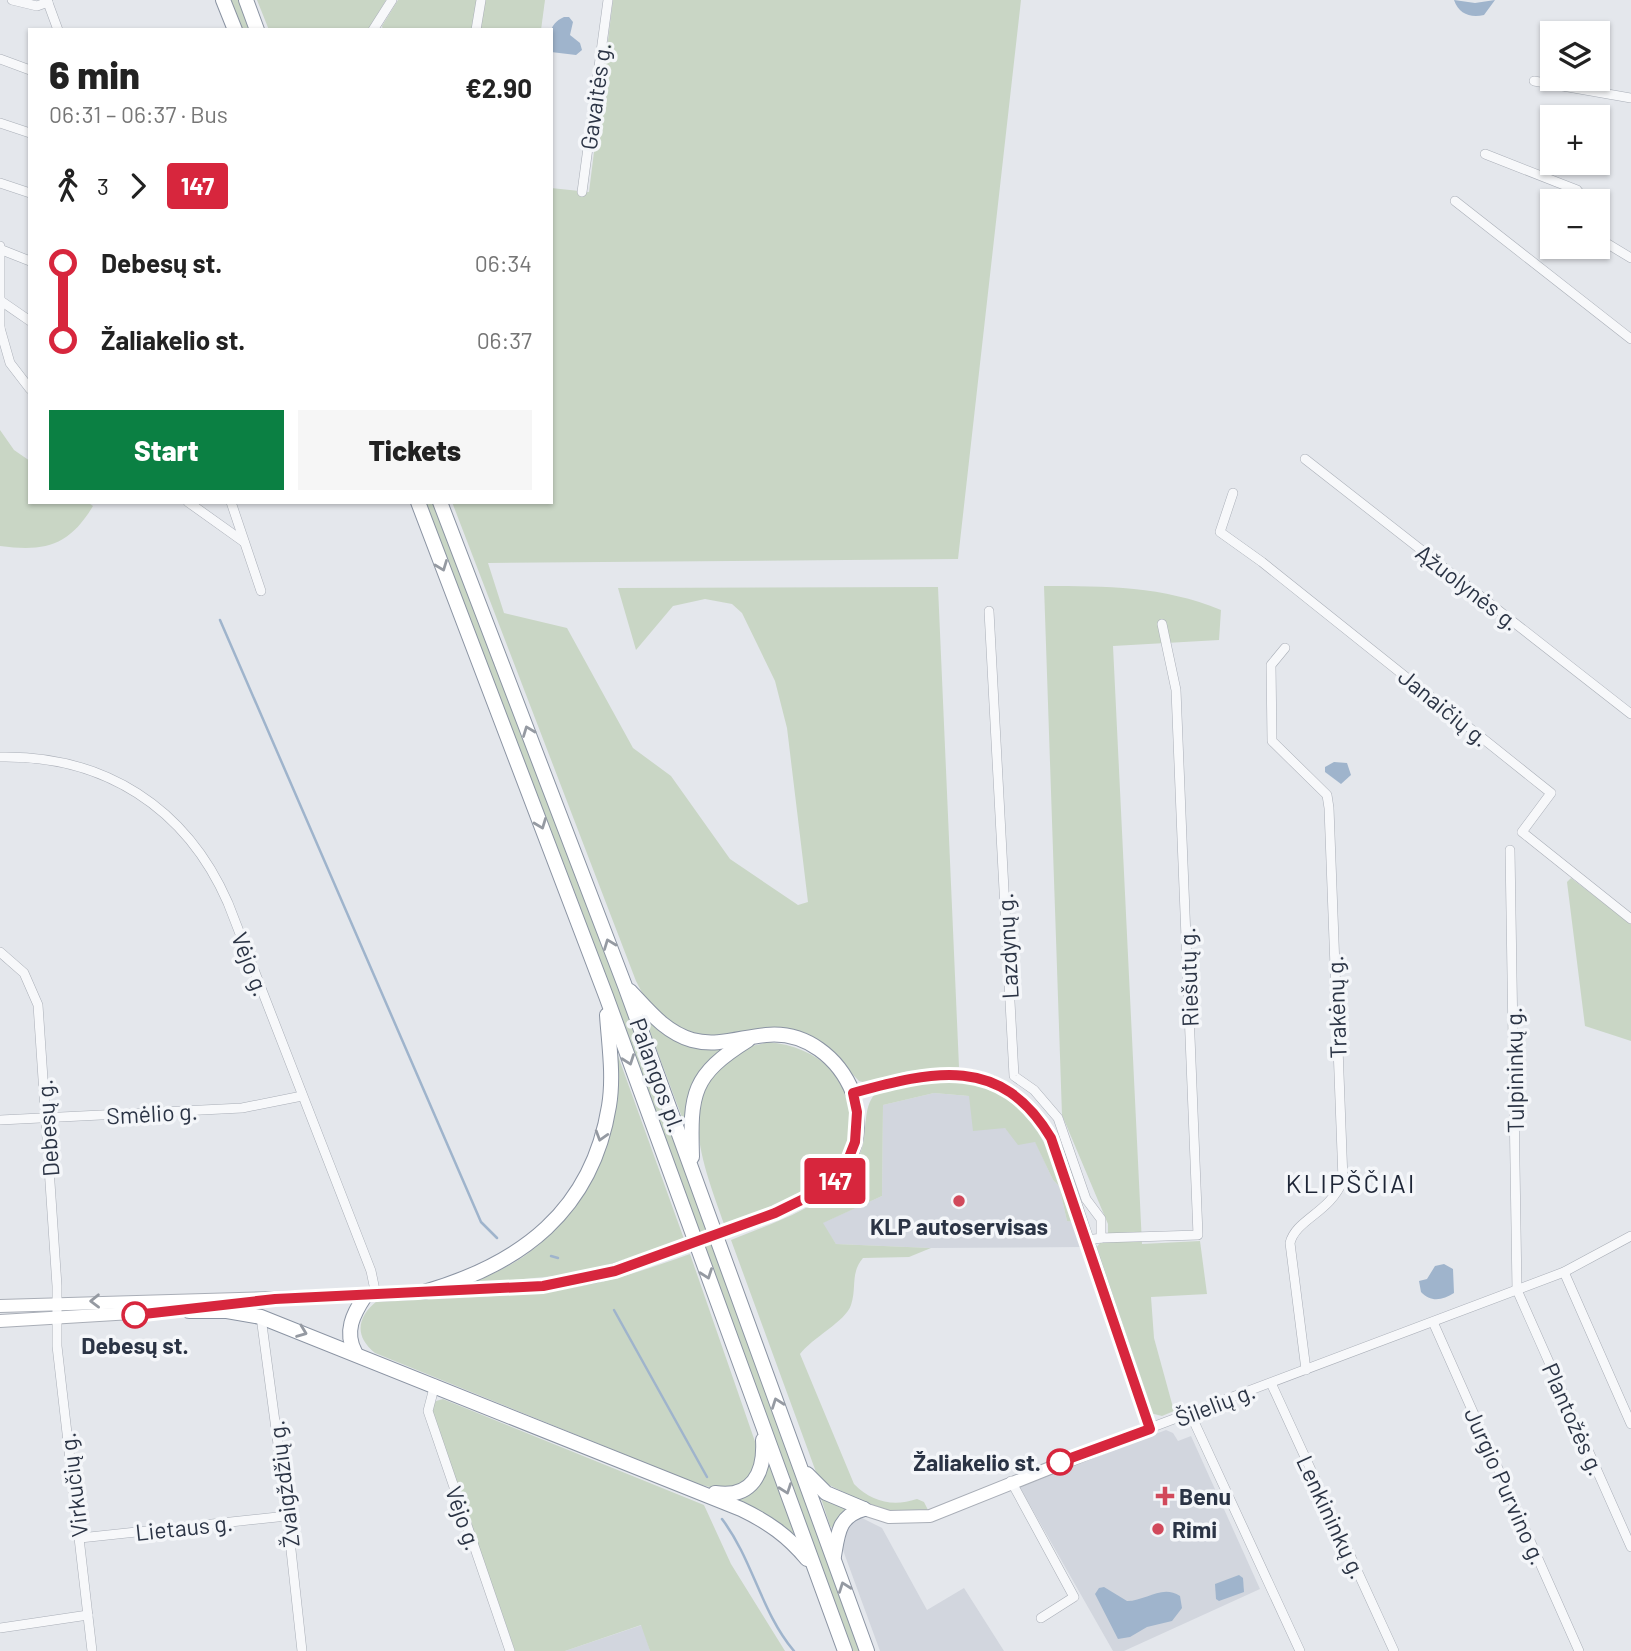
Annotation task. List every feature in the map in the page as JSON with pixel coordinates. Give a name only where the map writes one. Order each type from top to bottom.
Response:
[{"type":"highway","points":[[223,0],[234,28]]},
{"type":"highway","points":[[246,0],[256,28]]},
{"type":"highway","name":"Palangos pl.","points":[[419,504],[606,996],[845,1651]]},
{"type":"highway","name":"Palangos pl.","points":[[441,504],[625,986],[867,1651]]},
{"type":"highway","points":[[625,986],[663,1026],[684,1037],[716,1042],[778,1034],[810,1043],[836,1063],[853,1093]]},
{"type":"highway","points":[[424,1292],[495,1266],[525,1248],[555,1220],[579,1189],[602,1136],[609,1105],[611,1067],[606,996]]},
{"type":"highway","points":[[692,1169],[691,1122],[696,1091],[713,1063],[751,1038]]},
{"type":"highway","points":[[355,1352],[348,1341],[350,1329],[370,1295]]},
{"type":"highway","points":[[188,1311],[227,1311],[261,1317],[355,1352],[696,1490],[764,1520],[791,1540],[815,1570]]},
{"type":"highway","points":[[696,1490],[726,1495],[751,1486],[763,1465],[762,1425]]},
{"type":"highway","points":[[801,1467],[826,1493],[864,1509]]},
{"type":"highway","points":[[834,1559],[839,1525],[846,1516],[864,1509]]},
{"type":"main road","points":[[0,1306],[370,1295],[577,1281],[652,1258],[817,1195],[841,1173],[850,1159],[857,1133],[853,1093],[907,1077],[944,1073],[979,1078],[1017,1097],[1035,1113],[1054,1145],[1094,1239],[1150,1429]]},
{"type":"main road","points":[[0,1321],[188,1311],[275,1299]]},
{"type":"main road","name":"Šilelių g.","points":[[864,1509],[888,1517],[930,1516],[1011,1481],[1150,1429]]},
{"type":"street","points":[[12,0],[37,6],[48,1],[57,28]]},
{"type":"street","points":[[374,28],[392,0]]},
{"type":"street","points":[[476,28],[481,0]]},
{"type":"street","name":"Gavaitės g.","points":[[582,192],[608,0]]},
{"type":"street","points":[[0,60],[28,69]]},
{"type":"street","points":[[1534,81],[1631,98]]},
{"type":"street","points":[[0,123],[28,132]]},
{"type":"street","points":[[1485,154],[1574,189]]},
{"type":"street","points":[[0,183],[28,192]]},
{"type":"street","points":[[1455,201],[1631,339]]},
{"type":"street","points":[[1610,245],[1631,258]]},
{"type":"street","points":[[28,260],[1,248],[0,328],[10,363],[28,386]]},
{"type":"street","points":[[1,301],[28,320]]},
{"type":"street","name":"Ąžuolynės g.","points":[[1304,459],[1631,714]]},
{"type":"street","name":"Janaičių g.","points":[[1233,493],[1220,532],[1262,562],[1551,793],[1521,832],[1631,919]]},
{"type":"street","points":[[191,504],[245,542]]},
{"type":"street","points":[[232,504],[261,591]]},
{"type":"street","name":"Lazdynų g.","points":[[989,611],[1014,1076],[1034,1090],[1058,1118],[1086,1199],[1101,1219],[1094,1239]]},
{"type":"street","name":"Riešutų g.","points":[[1094,1239],[1198,1235],[1176,690],[1162,624]]},
{"type":"street","name":"Trakėnų g.","points":[[1285,648],[1271,665],[1272,741],[1327,795],[1329,808],[1343,1180],[1336,1197],[1297,1228],[1290,1243],[1306,1370]]},
{"type":"street","name":"Vėjo g.","points":[[0,757],[51,758],[88,769],[130,788],[160,809],[183,832],[210,866],[375,1283],[370,1295]]},
{"type":"street","name":"Tulpininkų g.","points":[[1510,850],[1517,1290]]},
{"type":"street","name":"Debesų g.","points":[[0,952],[24,973],[38,1005],[57,1318]]},
{"type":"street","name":"Smėlio g.","points":[[0,1120],[242,1108],[302,1096]]},
{"type":"street","name":"Šilelių g.","points":[[1150,1429],[1564,1272],[1631,1236]]},
{"type":"street","points":[[1564,1272],[1631,1424]]},
{"type":"street","name":"Plantožės g.","points":[[1517,1290],[1631,1547]]},
{"type":"street","name":"Žvaigždžių g.","points":[[261,1317],[302,1651]]},
{"type":"street","name":"Virkučių g.","points":[[57,1318],[62,1399],[92,1651]]},
{"type":"street","name":"Jurgio Purvino g.","points":[[1433,1322],[1579,1651]]},
{"type":"street","name":"Lenkininkų g.","points":[[1271,1383],[1394,1651]]},
{"type":"street","name":"Vėjo g.","points":[[435,1384],[428,1411],[510,1651]]},
{"type":"street","points":[[1190,1413],[1300,1651]]},
{"type":"street","points":[[1011,1481],[1074,1597],[1041,1618]]},
{"type":"street","name":"Lietaus g.","points":[[80,1538],[287,1516]]},
{"type":"street","points":[[0,1628],[88,1615]]},
{"type":"shaded area","points":[[934,1093],[969,1096],[1005,1128],[1035,1141],[1053,1180],[1059,1186],[1067,1221],[1074,1222],[1084,1247],[931,1248],[836,1244],[822,1223],[882,1196],[883,1105]]},
{"type":"shaded area","points":[[1166,1430],[1173,1433],[1178,1441],[1191,1436],[1260,1589],[1124,1651],[1113,1651],[1019,1486]]},
{"type":"shaded area","points":[[860,1517],[882,1528],[927,1610],[964,1588],[1004,1651],[880,1651],[840,1542],[841,1529]]},
{"type":"shaded area","points":[[642,1625],[650,1651],[565,1651]]},
{"type":"green space","points":[[231,0],[238,0],[249,28],[241,28]]},
{"type":"green space","points":[[257,0],[386,0],[369,28],[268,28]]},
{"type":"green space","points":[[398,0],[545,0],[541,28],[382,26]]},
{"type":"green space","points":[[613,0],[1021,0],[958,559],[488,563],[504,613],[567,628],[633,748],[671,776],[730,859],[798,905],[808,902],[787,728],[775,681],[742,613],[732,604],[705,599],[673,606],[636,650],[618,588],[938,587],[959,1067],[908,1071],[866,1083],[859,1081],[827,1048],[803,1033],[782,1030],[703,1035],[673,1026],[660,1016],[636,981],[453,504],[553,504],[553,188],[589,192]]},
{"type":"green space","points":[[0,430],[14,450],[28,460],[28,504],[93,506],[75,530],[54,543],[30,548],[0,546]]},
{"type":"green space","points":[[426,504],[434,504],[634,1030],[860,1651],[853,1651],[578,901]]},
{"type":"green space","points":[[1044,586],[1134,589],[1178,596],[1221,610],[1219,640],[1113,646],[1142,1244],[1200,1241],[1207,1294],[1151,1297],[1154,1338],[1174,1411],[1162,1416],[1150,1413],[1096,1248],[1108,1233],[1108,1224],[1062,1115]]},
{"type":"green space","points":[[1571,878],[1631,924],[1631,1041],[1585,1026],[1567,882]]},
{"type":"green space","points":[[644,1016],[729,1046],[712,1058],[686,1128]]},
{"type":"green space","points":[[768,1042],[796,1048],[819,1060],[837,1076],[848,1096],[853,1118],[850,1141],[839,1164],[809,1192],[786,1203],[724,1224],[702,1155],[698,1108],[704,1086],[716,1067],[737,1051]]},
{"type":"green space","points":[[617,1053],[684,1239],[618,1263],[555,1276],[470,1284],[527,1254],[569,1214],[585,1191],[608,1139],[614,1111]]},
{"type":"green space","points":[[936,1078],[974,1082],[996,1091],[1014,1103],[1029,1119],[1041,1138],[1060,1179],[1074,1222],[1067,1221],[1059,1186],[1053,1180],[1035,1142],[1018,1145],[1005,1128],[973,1131],[969,1096],[934,1093],[883,1105],[882,1196],[823,1223],[836,1244],[931,1248],[909,1257],[863,1258],[856,1269],[853,1299],[848,1311],[800,1354],[854,1484],[876,1499],[900,1503],[917,1499],[924,1502],[928,1510],[882,1511],[821,1481],[731,1240],[806,1208],[839,1184],[861,1151],[868,1106],[875,1094]]},
{"type":"green space","points":[[690,1254],[760,1456],[750,1480],[724,1491],[695,1483],[375,1353],[368,1347],[361,1333],[365,1313],[377,1301],[557,1290],[623,1276]]},
{"type":"green space","points":[[443,1399],[704,1505],[731,1564],[785,1651],[650,1651],[641,1625],[565,1651],[515,1651],[434,1417],[432,1408],[436,1401]]},
{"type":"green space","points":[[769,1461],[794,1533],[792,1534],[734,1499]]},
{"type":"green space","points":[[820,1495],[848,1509],[832,1528],[830,1526]]},
{"type":"water","points":[[1454,0],[1475,3],[1495,0],[1484,15],[1474,16],[1462,12]]},
{"type":"water","points":[[569,17],[573,22],[570,35],[580,43],[582,50],[576,55],[553,52],[552,27],[559,20]]},
{"type":"water","points":[[1334,762],[1347,763],[1351,775],[1341,784],[1325,772],[1325,767]]},
{"type":"water","points":[[1444,1264],[1453,1269],[1454,1293],[1441,1299],[1429,1298],[1421,1292],[1419,1281],[1427,1279],[1435,1266]]},
{"type":"water","points":[[1239,1575],[1243,1578],[1244,1592],[1219,1601],[1216,1599],[1215,1584]]},
{"type":"water","points":[[1104,1587],[1127,1601],[1160,1592],[1173,1593],[1180,1596],[1182,1608],[1172,1621],[1147,1627],[1130,1637],[1118,1639],[1095,1594],[1099,1588]]},
{"type":"waterway","points":[[220,620],[481,1222],[497,1238]]},
{"type":"waterway","points":[[551,1256],[558,1258]]},
{"type":"waterway","points":[[614,1310],[707,1477]]},
{"type":"waterway","points":[[722,1519],[742,1551],[773,1620],[794,1651]]},
{"type":"bus line","name":"147","points":[[135,1315],[275,1299],[543,1286],[615,1271],[760,1219],[817,1195],[835,1181],[850,1159],[858,1123],[853,1093],[907,1077],[956,1073],[979,1078],[1017,1097],[1035,1113],[1051,1138],[1150,1429],[1060,1462]]},
{"type":"place","name":"KLP autoservisas","points":[[959,1201]]},
{"type":"place","name":"Debesų st.","points":[[135,1315]]},
{"type":"place","name":"Žaliakelio st.","points":[[1060,1462]]},
{"type":"place","name":"Benu","points":[[1165,1496]]},
{"type":"place","name":"Rimi","points":[[1158,1529]]},
{"type":"district","name":"KLIPŠČIAI","points":[[1351,1182]]}]
